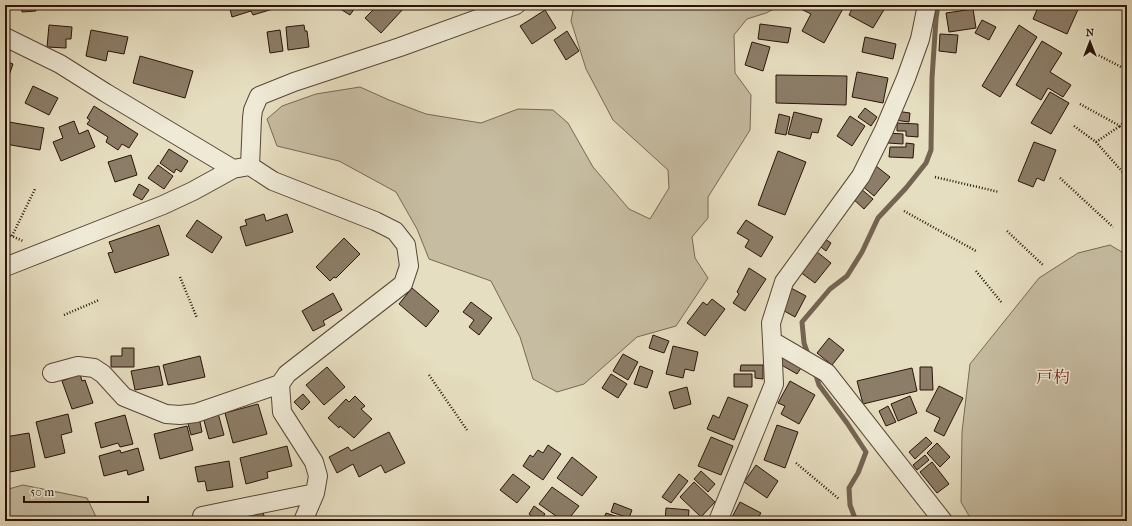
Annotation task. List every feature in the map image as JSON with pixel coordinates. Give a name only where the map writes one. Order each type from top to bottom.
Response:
[{"type":"street","points":[[241,167],[253,110],[259,96],[294,82],[400,47],[516,5]]},
{"type":"street","points":[[718,521],[774,384],[771,323],[784,282],[862,176],[884,130],[906,78],[920,39],[927,5]]},
{"type":"street","points":[[5,37],[60,64],[106,93],[241,167],[375,221],[395,231],[406,245],[409,266],[404,284],[287,374],[280,384],[196,413],[180,415],[166,414],[124,397],[102,374],[94,368],[78,366],[52,373]]},
{"type":"street","points":[[5,267],[163,205],[241,167]]},
{"type":"street","points":[[772,341],[827,373],[943,521]]},
{"type":"street","points":[[280,384],[282,412],[314,462],[318,476],[315,493],[303,521]]},
{"type":"street","points":[[203,521],[202,516],[315,493]]},
{"type":"path","points":[[1096,54],[1127,70]]},
{"type":"path","points":[[1080,104],[1120,126]]},
{"type":"path","points":[[1096,142],[1120,126],[1127,119]]},
{"type":"path","points":[[1074,126],[1096,142],[1127,177]]},
{"type":"path","points":[[935,177],[999,192]]},
{"type":"path","points":[[1060,178],[1112,227]]},
{"type":"path","points":[[12,236],[35,189]]},
{"type":"path","points":[[904,211],[976,251]]},
{"type":"path","points":[[1007,231],[1044,266]]},
{"type":"path","points":[[5,233],[24,242]]},
{"type":"path","points":[[976,271],[1002,303]]},
{"type":"path","points":[[180,277],[196,318]]},
{"type":"path","points":[[64,315],[99,300]]},
{"type":"path","points":[[429,375],[467,430]]},
{"type":"path","points":[[796,463],[839,500]]},
{"type":"shaded area","points":[[574,5],[782,5],[766,13],[747,19],[734,35],[735,73],[751,95],[750,130],[708,197],[708,218],[692,237],[695,258],[708,278],[676,326],[637,337],[584,384],[557,392],[533,379],[520,337],[491,281],[429,259],[417,229],[396,192],[339,161],[277,146],[267,119],[282,106],[316,94],[360,87],[426,114],[481,123],[518,109],[553,110],[568,123],[593,167],[629,209],[650,219],[669,188],[668,170],[613,120],[586,69],[571,21]]},
{"type":"shaded area","points":[[1110,245],[1127,255],[1127,521],[972,521],[961,502],[962,432],[970,364],[1039,278],[1078,253]]},
{"type":"shaded area","points":[[23,485],[87,498],[98,521],[5,521],[5,490]]},
{"type":"building","points":[[22,5],[35,5],[36,11],[22,12]]},
{"type":"building","points":[[229,5],[286,5],[253,15],[251,11],[232,17]]},
{"type":"building","points":[[334,5],[357,5],[350,15]]},
{"type":"building","points":[[378,5],[401,5],[404,8],[381,33],[365,18]]},
{"type":"building","points":[[793,5],[845,5],[824,43],[802,31],[811,14]]},
{"type":"building","points":[[854,5],[880,5],[885,8],[873,28],[849,15]]},
{"type":"building","points":[[1039,5],[1080,5],[1067,34],[1033,19]]},
{"type":"building","points":[[973,9],[976,28],[949,32],[946,13]]},
{"type":"building","points":[[545,10],[556,28],[532,44],[520,26]]},
{"type":"building","points":[[982,20],[996,27],[989,40],[975,33]]},
{"type":"building","points":[[760,24],[791,28],[788,43],[758,39]]},
{"type":"building","points":[[49,25],[72,27],[71,39],[66,39],[66,48],[47,47]]},
{"type":"building","points":[[304,25],[305,31],[307,31],[309,47],[288,50],[286,27]]},
{"type":"building","points":[[1019,25],[1037,37],[1000,97],[982,86]]},
{"type":"building","points":[[91,30],[128,37],[124,54],[108,51],[106,61],[86,56]]},
{"type":"building","points":[[280,30],[283,51],[270,53],[267,32]]},
{"type":"building","points":[[567,31],[579,51],[566,60],[554,40]]},
{"type":"building","points":[[940,34],[958,35],[956,53],[939,51]]},
{"type":"building","points":[[865,37],[896,44],[893,59],[862,52]]},
{"type":"building","points":[[1042,41],[1062,53],[1050,72],[1071,85],[1063,97],[1048,88],[1041,100],[1016,85]]},
{"type":"building","points":[[752,42],[770,47],[763,71],[745,65]]},
{"type":"building","points":[[140,56],[193,71],[185,98],[133,83]]},
{"type":"building","points":[[5,61],[13,64],[5,87]]},
{"type":"building","points":[[857,72],[888,78],[883,103],[852,97]]},
{"type":"building","points":[[776,75],[847,76],[846,105],[776,103]]},
{"type":"building","points":[[33,86],[58,98],[49,115],[25,103]]},
{"type":"building","points":[[1050,92],[1069,103],[1051,134],[1031,123]]},
{"type":"building","points":[[94,106],[138,134],[129,148],[122,144],[118,150],[106,142],[108,137],[87,124],[90,120],[87,118]]},
{"type":"building","points":[[865,108],[877,117],[871,126],[858,117]]},
{"type":"building","points":[[896,111],[910,113],[909,122],[895,120]]},
{"type":"building","points":[[794,112],[822,119],[818,133],[812,132],[810,139],[788,134]]},
{"type":"building","points":[[779,114],[790,117],[786,135],[775,133]]},
{"type":"building","points":[[850,116],[865,126],[852,146],[837,136]]},
{"type":"building","points":[[74,121],[79,134],[88,130],[95,147],[61,161],[53,142],[63,138],[59,127]]},
{"type":"building","points":[[9,122],[44,128],[40,150],[5,144]]},
{"type":"building","points":[[897,123],[918,124],[918,137],[906,136],[906,131],[897,131]]},
{"type":"building","points":[[888,133],[903,134],[903,144],[888,143]]},
{"type":"building","points":[[1034,142],[1056,150],[1044,181],[1037,178],[1033,187],[1018,181]]},
{"type":"building","points":[[906,143],[914,144],[913,158],[889,157],[890,147],[906,147]]},
{"type":"building","points":[[169,149],[188,161],[181,172],[176,169],[174,173],[160,163]]},
{"type":"building","points":[[778,151],[806,162],[785,215],[758,205]]},
{"type":"building","points":[[131,155],[137,175],[115,182],[108,162]]},
{"type":"building","points":[[158,165],[173,176],[164,189],[148,178]]},
{"type":"building","points":[[876,166],[890,177],[874,196],[861,185]]},
{"type":"building","points":[[139,184],[149,190],[142,200],[133,195]]},
{"type":"building","points":[[860,188],[873,199],[864,209],[852,198]]},
{"type":"building","points":[[264,214],[266,221],[287,214],[293,232],[246,246],[240,227],[247,225],[245,220]]},
{"type":"building","points":[[197,220],[222,237],[212,253],[186,236]]},
{"type":"building","points":[[746,220],[773,237],[761,257],[745,247],[749,240],[737,233]]},
{"type":"building","points":[[159,225],[169,255],[115,273],[108,253],[113,252],[109,242]]},
{"type":"building","points":[[822,237],[831,243],[826,251],[817,244]]},
{"type":"building","points":[[344,238],[360,254],[336,278],[334,277],[330,281],[316,267]]},
{"type":"building","points":[[812,248],[831,263],[815,283],[796,269]]},
{"type":"building","points":[[749,268],[766,279],[745,311],[733,303],[739,294],[737,292]]},
{"type":"building","points":[[412,288],[439,311],[426,327],[399,304]]},
{"type":"building","points":[[791,288],[806,296],[795,317],[779,308]]},
{"type":"building","points":[[333,293],[342,310],[323,321],[325,325],[313,331],[302,311]]},
{"type":"building","points":[[712,299],[725,309],[705,336],[687,323],[703,302],[707,305]]},
{"type":"building","points":[[471,302],[492,318],[479,335],[469,327],[474,320],[463,312]]},
{"type":"building","points":[[653,335],[669,341],[664,353],[649,348]]},
{"type":"building","points":[[829,338],[844,350],[832,365],[817,353]]},
{"type":"building","points":[[673,346],[698,352],[694,371],[685,369],[683,378],[666,374]]},
{"type":"building","points":[[122,348],[134,348],[134,367],[111,367],[111,356],[122,356]]},
{"type":"building","points":[[784,353],[803,365],[797,374],[778,363]]},
{"type":"building","points":[[623,354],[638,362],[628,380],[613,371]]},
{"type":"building","points":[[200,356],[205,377],[168,385],[163,365]]},
{"type":"building","points":[[741,365],[763,365],[763,379],[755,378],[755,371],[740,371]]},
{"type":"building","points":[[159,366],[163,385],[135,390],[131,371]]},
{"type":"building","points":[[640,366],[653,371],[647,388],[634,384]]},
{"type":"building","points":[[327,367],[345,387],[324,405],[306,385]]},
{"type":"building","points":[[920,367],[932,367],[933,390],[920,390]]},
{"type":"building","points":[[912,368],[917,391],[863,404],[857,381]]},
{"type":"building","points":[[80,374],[82,381],[85,380],[93,403],[72,409],[62,381]]},
{"type":"building","points":[[611,374],[627,384],[618,398],[602,388]]},
{"type":"building","points":[[734,374],[752,374],[752,387],[734,387]]},
{"type":"building","points":[[790,381],[815,395],[799,424],[781,414],[785,406],[778,403]]},
{"type":"building","points":[[939,386],[963,398],[944,436],[934,431],[940,418],[926,411]]},
{"type":"building","points":[[687,387],[691,404],[674,409],[669,392]]},
{"type":"building","points":[[303,394],[310,402],[302,410],[294,402]]},
{"type":"building","points":[[355,396],[365,406],[361,409],[372,419],[354,438],[340,426],[339,428],[328,418],[346,399],[349,402]]},
{"type":"building","points":[[910,396],[917,413],[898,421],[891,404]]},
{"type":"building","points":[[728,397],[748,405],[734,440],[707,429],[713,415],[719,418]]},
{"type":"building","points":[[258,404],[267,434],[233,443],[225,413]]},
{"type":"building","points":[[888,406],[896,422],[886,426],[879,411]]},
{"type":"building","points":[[218,413],[224,435],[209,439],[203,417]]},
{"type":"building","points":[[68,414],[72,432],[61,435],[65,453],[45,458],[36,422]]},
{"type":"building","points":[[125,415],[133,444],[120,447],[118,443],[101,448],[95,423]]},
{"type":"building","points":[[199,417],[202,432],[191,435],[187,420]]},
{"type":"building","points":[[777,425],[798,432],[785,468],[764,460]]},
{"type":"building","points":[[187,426],[193,450],[160,459],[154,434]]},
{"type":"building","points":[[389,432],[405,463],[385,473],[381,465],[359,477],[353,464],[337,473],[329,457],[348,447],[351,451]]},
{"type":"building","points":[[29,433],[35,467],[5,473],[5,437]]},
{"type":"building","points":[[711,437],[733,446],[721,475],[698,466]]},
{"type":"building","points":[[926,437],[932,443],[915,459],[909,452]]},
{"type":"building","points":[[937,443],[950,457],[940,467],[927,453]]},
{"type":"building","points":[[548,445],[561,454],[543,480],[523,466],[530,455],[533,457],[538,450],[543,453]]},
{"type":"building","points":[[287,446],[292,466],[267,472],[268,478],[246,484],[240,458]]},
{"type":"building","points":[[138,448],[144,470],[128,475],[127,470],[104,476],[99,456],[120,450],[121,453]]},
{"type":"building","points":[[925,455],[929,460],[917,470],[913,465]]},
{"type":"building","points":[[572,457],[597,477],[582,496],[557,478]]},
{"type":"building","points":[[229,461],[233,487],[207,491],[205,481],[198,482],[195,467]]},
{"type":"building","points":[[932,462],[949,484],[937,493],[920,472]]},
{"type":"building","points":[[756,465],[778,481],[767,498],[744,482]]},
{"type":"building","points":[[701,471],[715,484],[708,492],[694,479]]},
{"type":"building","points":[[513,474],[530,487],[517,503],[500,490]]},
{"type":"building","points":[[679,474],[688,481],[671,503],[662,497]]},
{"type":"building","points":[[694,482],[715,502],[701,517],[680,497]]},
{"type":"building","points":[[552,487],[579,506],[567,521],[563,521],[539,504]]},
{"type":"building","points":[[740,502],[761,513],[756,521],[730,521]]},
{"type":"building","points":[[614,503],[632,510],[629,518],[611,512]]},
{"type":"building","points":[[534,506],[545,514],[540,521],[529,514]]},
{"type":"building","points":[[666,508],[689,510],[688,521],[665,521]]},
{"type":"building","points":[[263,511],[265,521],[242,521],[241,515]]},
{"type":"building","points":[[606,513],[631,521],[603,521]]},
{"type":"building","points":[[236,516],[238,521],[227,521],[227,518]]},
{"type":"building","points":[[361,516],[377,521],[360,521]]},
{"type":"waterway","points":[[809,357],[804,343],[802,322],[830,289],[847,276],[862,252],[878,218],[906,188],[926,163],[931,150],[932,78],[938,5]]},
{"type":"waterway","points":[[815,372],[819,385],[866,452],[858,473],[849,488],[850,505],[856,521]]},
{"type":"district","name":"戸杓","points":[[1053,377]]}]
